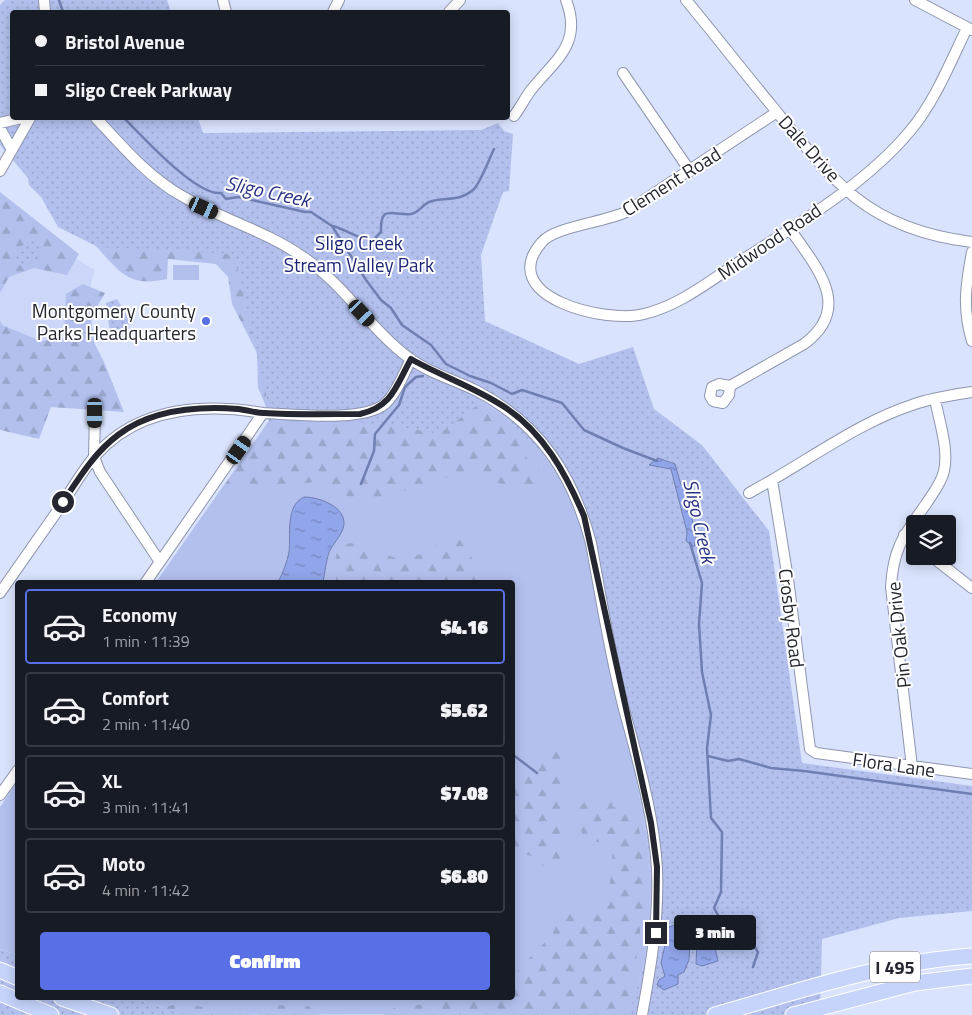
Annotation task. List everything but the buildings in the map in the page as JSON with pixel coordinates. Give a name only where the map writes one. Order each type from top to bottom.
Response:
[{"type":"highway","name":"I 495","points":[[715,1015],[820,985],[911,964],[972,956]]},
{"type":"highway","points":[[0,970],[15,977]]},
{"type":"highway","name":"I 495","points":[[795,1014],[915,983],[972,976]]},
{"type":"highway","points":[[0,993],[15,999]]},
{"type":"highway","points":[[16,1000],[51,1015]]},
{"type":"highway","points":[[68,1000],[111,1015]]},
{"type":"street","points":[[451,10],[460,0]]},
{"type":"street","points":[[514,116],[530,91],[564,54],[571,35],[570,11],[566,0]]},
{"type":"street","name":"Dale Drive","points":[[686,0],[810,152],[856,198],[892,220],[914,229],[972,242]]},
{"type":"street","points":[[915,0],[970,29]]},
{"type":"street","name":"Midwood Road","points":[[642,315],[668,307],[686,297],[790,229],[887,155],[912,129],[931,101],[970,29]]},
{"type":"street","points":[[624,73],[690,171]]},
{"type":"street","name":"Clement Road","points":[[642,315],[613,317],[586,312],[548,297],[538,287],[532,273],[534,252],[542,241],[552,234],[612,218],[690,171],[777,112]]},
{"type":"street","points":[[0,123],[13,120]]},
{"type":"street","points":[[0,171],[29,120]]},
{"type":"street","points":[[98,120],[134,158],[171,190],[189,201],[275,240],[304,257],[335,284],[381,334],[411,359],[497,402],[526,424],[551,452],[569,480],[584,516],[624,709],[634,741],[657,867],[656,933],[642,1015]]},
{"type":"street","points":[[0,128],[12,150]]},
{"type":"street","points":[[730,386],[804,344],[824,324],[830,297],[811,260],[790,229]]},
{"type":"street","points":[[972,252],[964,296],[972,340]]},
{"type":"street","points":[[0,593],[94,457],[119,434],[132,426],[170,412],[232,409],[263,413],[360,414],[372,411],[386,403],[411,359]]},
{"type":"street","points":[[749,493],[877,420],[912,405],[972,392]]},
{"type":"street","name":"Pin Oak Drive","points":[[912,767],[891,587],[892,562],[904,535],[941,482],[945,469],[945,454],[935,399]]},
{"type":"street","points":[[95,413],[94,457],[108,486],[160,562]]},
{"type":"street","points":[[147,580],[263,413]]},
{"type":"street","name":"Crosby Road","points":[[772,480],[788,578],[808,742],[810,749],[816,753]]},
{"type":"street","points":[[943,565],[972,588]]},
{"type":"street","name":"Flora Lane","points":[[816,753],[972,774]]},
{"type":"street","points":[[0,795],[4,781],[15,772]]},
{"type":"shaded area","points":[[27,229],[95,270],[68,362],[0,349],[0,264]]},
{"type":"green space","name":"Sligo Creek Stream Valley Park","points":[[5,0],[167,0],[170,10],[10,10],[10,120],[199,120],[203,133],[481,130],[498,123],[504,131],[513,134],[509,191],[503,192],[481,255],[485,321],[579,364],[633,347],[654,409],[702,445],[769,531],[802,763],[972,786],[972,911],[899,918],[822,939],[820,1015],[629,1015],[645,961],[650,922],[651,881],[646,832],[604,621],[576,506],[544,455],[508,420],[483,401],[439,434],[402,427],[270,412],[234,254],[98,247],[58,227],[41,197],[29,185],[28,178],[0,145],[0,5]]},
{"type":"green space","points":[[148,183],[433,379],[491,409],[524,434],[521,453],[539,468],[539,482],[534,495],[465,472],[380,498],[355,499],[315,482],[281,486],[243,484],[216,496],[270,425],[265,404],[258,388],[257,353],[232,304],[228,277],[216,264],[168,259],[167,279],[143,281],[133,279],[118,270],[95,245]]},
{"type":"green space","points":[[0,192],[79,254],[67,275],[34,268],[9,277],[0,293]]},
{"type":"green space","points":[[33,241],[42,245],[33,261],[23,267],[12,261],[14,253],[19,248]]},
{"type":"green space","points":[[173,265],[199,265],[199,280],[173,280]]},
{"type":"green space","points":[[83,284],[105,293],[91,317],[94,342],[124,412],[51,407],[39,439],[0,430],[0,320],[2,325],[41,341],[64,338],[66,294]]},
{"type":"green space","points":[[117,299],[127,316],[129,325],[128,334],[122,337],[110,334],[106,303]]},
{"type":"green space","points":[[483,401],[508,420],[544,455],[576,506],[604,621],[646,832],[651,881],[650,922],[645,961],[630,1014],[189,1015],[139,1000],[515,1000],[515,580],[157,580],[275,412],[461,417]]},
{"type":"green space","points":[[444,538],[460,540],[484,576],[484,580],[336,580],[333,569],[339,544],[357,543],[393,557],[427,554]]},
{"type":"green space","points":[[561,745],[567,836],[564,870],[553,875],[532,856],[515,853],[515,783],[536,762]]},
{"type":"green space","points":[[15,784],[15,954],[0,949],[0,807]]},
{"type":"green space","points":[[608,788],[613,807],[633,802],[643,847],[643,909],[635,970],[634,1015],[383,1015],[394,1008],[458,1000],[515,1000],[515,973],[553,934],[555,909],[600,910],[610,882],[613,845],[584,839],[575,813],[587,799],[598,803]]},
{"type":"green space","points":[[0,949],[15,954],[15,1000],[139,1000],[189,1015],[0,1015]]},
{"type":"green space","points":[[179,1003],[251,1015],[163,1015],[149,1012]]},
{"type":"green space","points":[[277,1005],[309,1006],[318,1015],[258,1015]]},
{"type":"water","points":[[658,458],[675,464],[681,485],[685,485],[687,500],[699,501],[699,504],[690,509],[696,539],[694,547],[686,541],[687,532],[671,469],[649,465]]},
{"type":"water","points":[[304,497],[318,499],[332,505],[342,515],[343,529],[329,552],[323,580],[279,580],[289,552],[291,514],[298,501]]},
{"type":"water","points":[[698,922],[707,923],[710,926],[718,961],[702,966],[696,964]]},
{"type":"water","points":[[675,925],[691,926],[689,960],[684,972],[678,975],[678,984],[664,990],[657,985],[659,980],[665,976],[661,963],[669,927]]},
{"type":"waterway","name":"Sligo Creek","points":[[59,0],[62,10]]},
{"type":"waterway","name":"Sligo Creek","points":[[126,120],[170,163],[198,185],[210,191],[221,193],[226,199],[238,197],[311,212],[332,226],[381,300],[391,308],[402,325],[431,345],[446,364],[512,394],[522,390],[562,403],[584,430],[657,461]]},
{"type":"waterway","points":[[333,226],[373,240],[381,232],[381,223],[385,214],[411,214],[429,202],[462,197],[473,190],[494,149]]},
{"type":"waterway","points":[[361,484],[374,451],[375,434],[399,405],[405,387],[416,377],[423,376]]},
{"type":"waterway","name":"Sligo Creek","points":[[690,543],[702,583],[699,624],[702,672],[711,715],[707,748],[711,818],[722,832],[721,892],[714,908],[719,917],[747,937],[758,952],[753,967]]},
{"type":"waterway","points":[[515,756],[537,773]]},
{"type":"waterway","points":[[708,756],[728,761],[739,759],[771,768],[972,794]]},
{"type":"place","name":"Montgomery County Parks Headquarters","points":[[206,321]]},
{"type":"route","points":[[63,502],[94,457],[119,434],[132,426],[170,412],[191,410],[238,409],[263,413],[360,414],[372,411],[386,403],[411,359],[504,406],[526,424],[551,452],[569,480],[584,516],[591,542],[624,709],[634,741],[651,823],[657,867],[656,933]]}]
